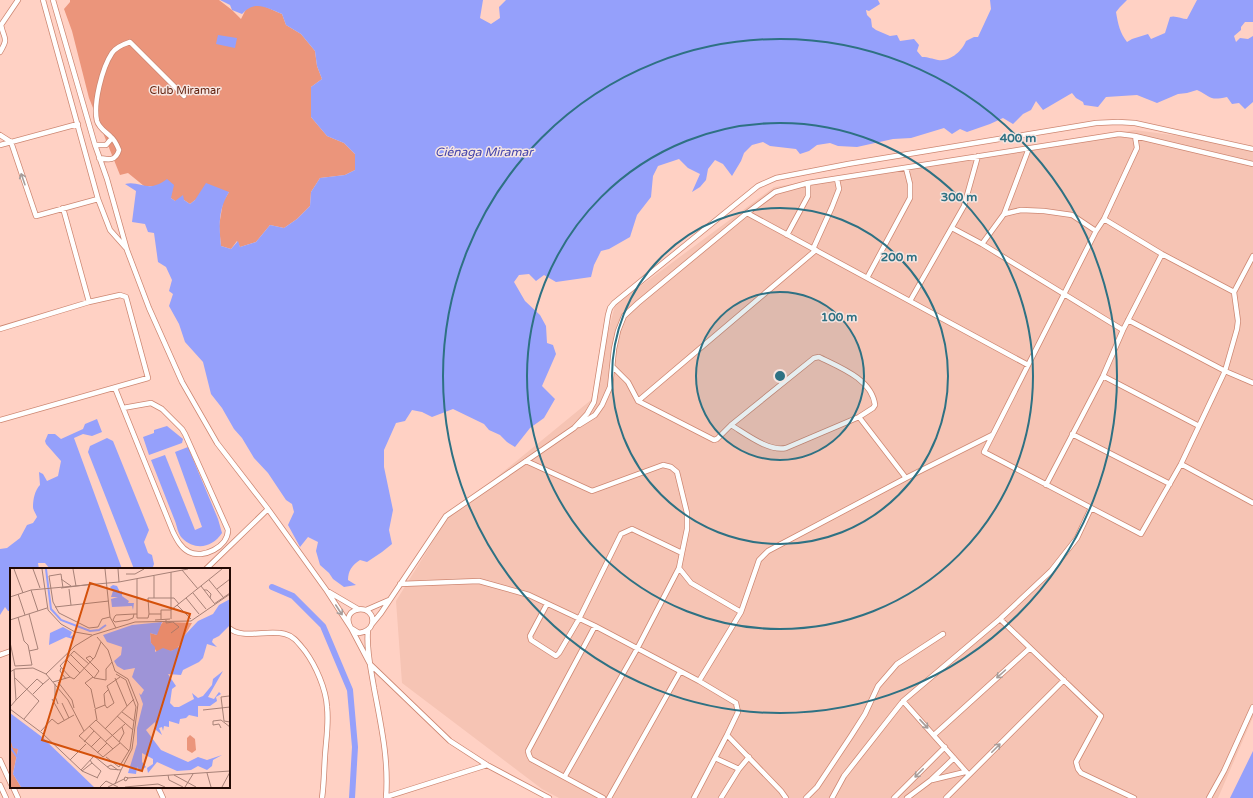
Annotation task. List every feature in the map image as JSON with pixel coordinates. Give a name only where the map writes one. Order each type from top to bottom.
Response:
[{"type":"street","points":[[0,52],[6,38],[1,26],[18,0]]},
{"type":"street","points":[[43,0],[98,199],[110,230],[127,250]]},
{"type":"street","points":[[53,0],[95,145],[108,179],[127,250],[182,382],[217,443],[268,509],[327,592],[351,628],[370,664],[450,741],[487,765],[549,798]]},
{"type":"street","points":[[99,158],[109,160],[114,159],[118,155],[119,150],[112,138],[101,129],[97,122],[96,100],[100,83],[112,52],[130,42],[184,96]]},
{"type":"street","points":[[574,428],[587,414],[594,402],[608,315],[610,308],[614,303],[758,186],[776,178],[848,164],[1096,123],[1135,123],[1253,149]]},
{"type":"street","points":[[0,145],[78,124]]},
{"type":"street","points":[[358,609],[351,613],[349,617],[349,625],[359,633],[368,630],[381,613],[446,516],[595,415],[602,405],[610,387],[614,349],[618,331],[624,316],[638,302],[775,192],[808,183],[1119,134],[1135,136],[1253,164]]},
{"type":"street","points":[[0,135],[11,142],[36,216],[98,199]]},
{"type":"street","points":[[1135,136],[1137,148],[1104,219],[1096,231],[984,452],[1141,534],[1181,464],[1225,371],[1238,321],[1234,292],[1253,256]]},
{"type":"street","points":[[95,145],[106,145],[112,138]]},
{"type":"street","points":[[982,244],[1004,214],[1029,148]]},
{"type":"street","points":[[910,301],[964,206],[978,156]]},
{"type":"street","points":[[867,278],[910,198],[910,184],[906,168]]},
{"type":"street","points":[[638,401],[814,250],[839,189],[837,179]]},
{"type":"street","points":[[788,235],[808,196],[808,183]]},
{"type":"street","points":[[63,208],[89,302]]},
{"type":"street","points":[[1004,214],[1020,210],[1044,211],[1072,215],[1096,231]]},
{"type":"street","points":[[747,213],[1028,365]]},
{"type":"street","points":[[1104,219],[1162,254],[1234,292]]},
{"type":"street","points":[[952,228],[982,244],[1123,330]]},
{"type":"street","points":[[1046,485],[1103,376],[1123,330],[1162,254]]},
{"type":"street","points":[[0,329],[89,302],[120,295],[126,297],[148,378],[0,419]]},
{"type":"street","points":[[1128,320],[1225,371],[1253,383]]},
{"type":"street","points":[[613,367],[628,382],[638,401],[710,439],[717,439],[731,425],[816,357],[819,357],[850,372],[859,379],[870,392],[875,405],[859,417],[779,450],[771,448],[731,425]]},
{"type":"street","points":[[1103,376],[1199,426]]},
{"type":"street","points":[[115,388],[123,408],[173,532],[179,543],[184,549],[191,553],[204,553],[216,549],[228,536],[228,530],[185,434],[157,405],[144,403],[123,408]]},
{"type":"street","points":[[859,417],[906,478]]},
{"type":"street","points":[[1072,434],[1170,484]]},
{"type":"street","points":[[699,681],[741,612],[756,566],[759,560],[768,551],[906,478],[992,435]]},
{"type":"street","points":[[526,461],[592,491],[663,464],[671,467],[677,472],[687,513],[687,529],[679,568],[637,649],[565,776]]},
{"type":"street","points":[[1181,464],[1253,503]]},
{"type":"street","points":[[832,798],[844,776],[903,701],[1000,620],[1050,571],[1077,538],[1091,508]]},
{"type":"street","points":[[207,568],[268,509]]},
{"type":"street","points":[[547,604],[530,636],[531,640],[556,656],[579,619],[621,534],[632,529],[682,553]]},
{"type":"street","points":[[679,568],[692,583],[741,612]]},
{"type":"street","points":[[400,584],[479,581],[530,595],[595,626],[699,681],[736,703],[738,712],[694,798]]},
{"type":"street","points":[[327,592],[358,609],[366,610],[391,599]]},
{"type":"street","points":[[366,610],[370,614],[372,624]]},
{"type":"street","points":[[1000,620],[1101,716],[1076,762],[1078,770],[1081,773],[1134,798]]},
{"type":"street","points":[[595,626],[528,751],[531,759],[565,776],[603,798]]},
{"type":"street","points":[[230,629],[234,632],[243,634],[277,632],[290,635],[308,655],[320,678],[327,706],[328,724],[322,798]]},
{"type":"street","points":[[368,630],[370,664],[386,753],[386,798],[487,765]]},
{"type":"street","points":[[806,798],[817,787],[851,736],[865,714],[878,686],[897,664],[943,634]]},
{"type":"street","points":[[934,735],[1030,648]]},
{"type":"street","points":[[0,655],[10,651]]},
{"type":"street","points":[[609,798],[680,672]]},
{"type":"street","points":[[946,798],[967,774],[1064,680]]},
{"type":"street","points":[[903,701],[945,747],[967,774]]},
{"type":"street","points":[[1209,798],[1224,771],[1253,707]]},
{"type":"street","points":[[727,735],[786,798]]},
{"type":"street","points":[[894,798],[945,747]]},
{"type":"street","points":[[721,798],[739,769],[749,757]]},
{"type":"street","points":[[715,758],[739,769]]},
{"type":"street","points":[[907,798],[931,780],[954,758]]},
{"type":"street","points":[[0,760],[10,782]]},
{"type":"street","points":[[931,780],[967,774]]},
{"type":"street","points":[[0,785],[6,798]]},
{"type":"street","points":[[13,788],[18,798]]},
{"type":"street","points":[[158,788],[163,798]]},
{"type":"shaded area","points":[[1135,130],[1253,146],[1253,717],[1218,798],[559,798],[542,789],[402,683],[396,601],[448,517],[591,400],[615,305],[774,187]]},
{"type":"green space","name":"Club Miramar","points":[[70,0],[219,0],[241,19],[247,7],[257,5],[282,14],[286,25],[301,34],[315,51],[317,66],[322,79],[311,87],[311,117],[327,136],[344,143],[355,154],[355,170],[345,175],[320,178],[311,192],[310,206],[297,219],[284,228],[270,225],[256,242],[240,247],[237,241],[231,249],[221,246],[219,226],[223,202],[229,192],[195,200],[190,204],[184,200],[175,201],[155,186],[144,186],[128,173],[120,175],[89,98],[72,31],[64,9]]},
{"type":"water","name":"Ciénaga Miramar","points":[[220,0],[483,0],[480,18],[491,24],[500,18],[499,7],[506,0],[878,0],[880,4],[869,11],[866,10],[867,15],[871,19],[872,27],[890,36],[897,35],[900,41],[914,39],[919,45],[917,51],[922,57],[942,60],[951,58],[959,52],[966,41],[974,37],[978,37],[991,9],[990,0],[1127,0],[1116,12],[1120,28],[1127,42],[1148,34],[1151,39],[1165,33],[1170,17],[1174,16],[1187,19],[1197,0],[1253,0],[1253,22],[1245,22],[1241,27],[1241,30],[1234,36],[1236,42],[1240,38],[1248,39],[1253,36],[1253,102],[1245,109],[1239,103],[1232,104],[1227,97],[1214,98],[1197,90],[1178,94],[1157,103],[1137,95],[1106,97],[1098,107],[1084,105],[1083,102],[1076,98],[1072,93],[1043,110],[1036,101],[1031,110],[1023,114],[1013,124],[1003,118],[967,132],[960,129],[952,134],[944,128],[911,138],[893,139],[857,147],[838,146],[830,143],[817,145],[809,151],[800,154],[796,149],[770,146],[763,142],[752,145],[744,153],[732,176],[723,164],[715,160],[708,169],[706,180],[700,187],[692,192],[700,174],[688,168],[679,159],[658,166],[653,176],[651,197],[637,215],[630,237],[609,249],[601,251],[594,265],[591,277],[556,282],[544,275],[536,281],[529,274],[519,275],[514,282],[525,301],[540,315],[546,326],[547,343],[553,345],[556,354],[542,386],[555,399],[544,418],[530,428],[515,447],[500,435],[489,430],[484,424],[453,409],[432,417],[422,412],[412,410],[405,421],[396,423],[384,450],[384,467],[393,510],[389,530],[392,544],[367,562],[360,560],[355,564],[351,568],[348,580],[356,585],[344,587],[333,579],[320,565],[316,551],[318,542],[308,537],[300,547],[288,525],[294,512],[292,504],[286,500],[268,473],[254,458],[242,438],[234,429],[222,408],[211,394],[203,362],[185,342],[179,324],[169,306],[173,294],[169,291],[172,280],[166,267],[158,262],[154,233],[148,232],[145,224],[132,222],[136,191],[125,184],[134,183],[152,186],[167,179],[174,185],[171,198],[175,201],[183,195],[184,200],[190,204],[195,200],[206,183],[229,192],[225,199],[220,218],[221,246],[231,249],[238,241],[240,247],[256,242],[270,225],[284,228],[297,219],[310,206],[311,192],[320,178],[345,175],[355,170],[355,154],[344,143],[327,136],[311,117],[311,87],[322,79],[317,66],[315,51],[301,34],[286,25],[282,14],[265,7],[256,6],[251,7],[242,14],[232,10],[230,5]]},
{"type":"water","points":[[218,35],[237,38],[235,48],[216,44]]},
{"type":"water","points":[[97,419],[102,432],[92,436],[83,434],[74,438],[122,568],[49,568],[45,563],[38,563],[39,568],[10,568],[10,611],[8,611],[5,607],[0,615],[0,549],[7,548],[20,538],[27,525],[33,523],[37,517],[33,509],[33,504],[36,492],[40,485],[39,472],[43,474],[47,481],[58,476],[61,461],[46,444],[45,441],[48,434],[55,434],[61,439],[83,429],[85,424]]},
{"type":"water","points":[[167,426],[183,439],[182,443],[149,455],[143,437],[154,433],[154,430]]},
{"type":"water","points":[[107,438],[113,441],[149,530],[144,542],[148,553],[152,555],[154,564],[153,567],[134,568],[88,452],[90,446]]},
{"type":"water","points":[[188,447],[218,519],[222,533],[213,542],[203,546],[192,545],[182,538],[151,460],[165,455],[195,530],[202,527],[175,452]]},
{"type":"water","points":[[1253,751],[1253,798],[1230,798]]},
{"type":"waterway","points":[[272,587],[293,596],[323,626],[350,690],[355,747],[352,798]]}]
